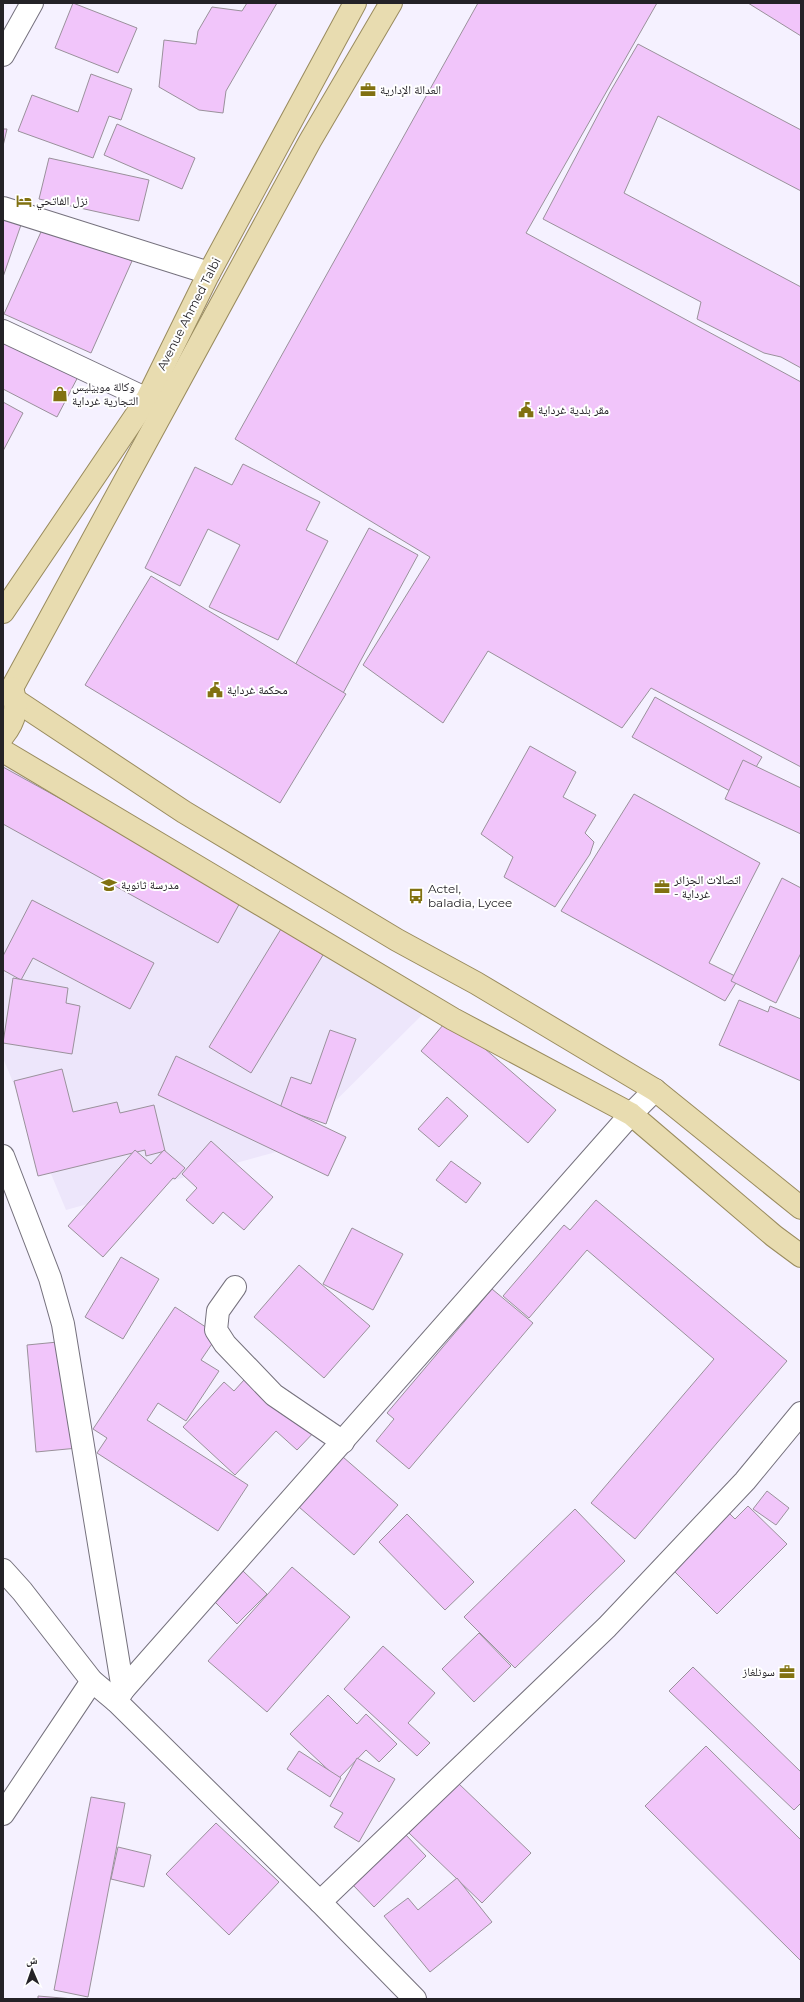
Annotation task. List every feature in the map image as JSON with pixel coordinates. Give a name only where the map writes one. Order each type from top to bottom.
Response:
[{"type":"main road","name":"Avenue Ahmed Talbi","points":[[3,612],[147,399],[209,273],[354,3]]},
{"type":"main road","points":[[3,736],[11,726],[16,714],[10,688],[310,141],[391,3]]},
{"type":"main road","points":[[10,688],[184,812],[397,940],[476,983],[655,1090],[801,1208]]},
{"type":"main road","points":[[3,751],[453,1019],[631,1114],[774,1236],[801,1256]]},
{"type":"street","points":[[3,55],[32,3]]},
{"type":"street","points":[[3,208],[209,273]]},
{"type":"street","points":[[3,331],[147,399]]},
{"type":"street","points":[[119,1696],[631,1114],[655,1090]]},
{"type":"street","points":[[3,1156],[50,1278],[63,1324],[119,1696]]},
{"type":"street","points":[[235,1287],[218,1311],[216,1330],[225,1344],[274,1395],[343,1442]]},
{"type":"street","points":[[320,1902],[607,1627],[745,1481],[801,1413]]},
{"type":"street","points":[[3,1570],[22,1591],[92,1680],[119,1696],[415,1999]]},
{"type":"street","points":[[3,1814],[92,1680]]},
{"type":"shaded area","name":"مدرسة ثانوية","points":[[3,759],[426,1011],[287,1149],[66,1210],[3,1058]]},
{"type":"building","points":[[73,3],[137,28],[118,73],[55,48]]},
{"type":"building","points":[[247,3],[277,3],[226,91],[223,113],[199,110],[159,87],[164,40],[196,44],[198,31],[212,7],[242,11]]},
{"type":"building","name":"مقر بلدية غرداية","points":[[478,3],[657,3],[526,233],[801,382],[801,767],[651,688],[622,728],[488,651],[443,723],[363,665],[430,557],[235,439]]},
{"type":"building","points":[[748,3],[801,3],[801,36]]},
{"type":"building","points":[[638,44],[801,130],[801,191],[658,116],[624,193],[801,287],[801,368],[781,357],[764,353],[697,319],[701,302],[543,219],[610,92]]},
{"type":"building","points":[[91,74],[132,89],[121,120],[109,116],[93,158],[18,131],[32,95],[78,112]]},
{"type":"building","points":[[117,124],[195,158],[182,189],[104,155]]},
{"type":"building","points":[[3,129],[7,129],[3,146]]},
{"type":"building","points":[[49,158],[149,180],[139,221],[39,199]]},
{"type":"building","points":[[3,212],[23,219],[3,277]]},
{"type":"building","points":[[45,223],[132,261],[91,353],[4,314]]},
{"type":"building","points":[[3,331],[81,371],[57,417],[3,389]]},
{"type":"building","points":[[3,402],[23,413],[3,451]]},
{"type":"building","points":[[243,464],[320,502],[306,530],[328,541],[278,640],[209,607],[240,545],[208,529],[180,586],[145,568],[195,467],[232,485]]},
{"type":"building","points":[[369,528],[418,555],[342,695],[293,669]]},
{"type":"building","name":"محكمة غرداية","points":[[151,576],[346,694],[280,803],[85,685]]},
{"type":"building","points":[[655,697],[762,757],[739,796],[632,737]]},
{"type":"building","points":[[530,746],[576,772],[563,797],[596,815],[585,833],[594,842],[590,854],[555,907],[504,877],[513,857],[481,834]]},
{"type":"building","points":[[743,760],[801,788],[801,834],[725,799]]},
{"type":"building","points":[[3,767],[242,899],[218,943],[3,824]]},
{"type":"building","name":"اتصالات الجزائر - غرداية","points":[[634,794],[760,863],[709,963],[739,978],[725,1001],[561,911]]},
{"type":"building","points":[[782,878],[801,888],[801,953],[776,1003],[731,981]]},
{"type":"building","points":[[32,900],[154,963],[130,1009],[33,958],[21,980],[3,970],[3,956]]},
{"type":"building","points":[[281,929],[323,955],[251,1073],[209,1047]]},
{"type":"building","points":[[13,978],[68,988],[66,1003],[80,1006],[72,1054],[3,1043]]},
{"type":"building","points":[[739,1000],[768,1012],[770,1006],[801,1019],[801,1081],[719,1045]]},
{"type":"building","points":[[449,1018],[556,1110],[528,1143],[421,1051]]},
{"type":"building","points":[[330,1030],[356,1039],[326,1124],[280,1108],[291,1077],[311,1084]]},
{"type":"building","points":[[176,1056],[346,1137],[328,1176],[158,1095]]},
{"type":"building","points":[[62,1069],[73,1112],[117,1102],[120,1113],[154,1105],[165,1151],[146,1156],[145,1150],[38,1176],[14,1081]]},
{"type":"building","points":[[447,1097],[468,1116],[439,1147],[418,1129]]},
{"type":"building","points":[[211,1141],[273,1197],[244,1230],[223,1212],[213,1224],[186,1200],[197,1188],[182,1174]]},
{"type":"building","points":[[135,1150],[151,1164],[164,1150],[185,1168],[175,1179],[173,1178],[103,1257],[68,1226]]},
{"type":"building","points":[[451,1161],[481,1183],[466,1203],[436,1180]]},
{"type":"building","points":[[596,1200],[787,1361],[635,1539],[591,1503],[714,1359],[587,1250],[529,1318],[503,1296],[564,1225],[570,1230]]},
{"type":"building","points":[[352,1228],[403,1254],[373,1310],[323,1284]]},
{"type":"building","points":[[121,1257],[159,1279],[123,1339],[85,1317]]},
{"type":"building","points":[[299,1265],[370,1326],[324,1378],[254,1317]]},
{"type":"building","points":[[492,1289],[533,1323],[409,1469],[376,1441],[394,1419],[387,1413]]},
{"type":"building","points":[[175,1307],[218,1335],[201,1360],[219,1371],[186,1421],[158,1403],[147,1420],[248,1485],[218,1531],[97,1453],[107,1438],[93,1429]]},
{"type":"building","points":[[68,1341],[78,1448],[36,1452],[27,1345]]},
{"type":"building","points":[[254,1369],[318,1428],[297,1450],[276,1431],[235,1475],[183,1427],[224,1382],[234,1391]]},
{"type":"building","points":[[335,1450],[398,1505],[354,1555],[291,1500]]},
{"type":"building","points":[[767,1491],[789,1508],[776,1525],[753,1509]]},
{"type":"building","points":[[748,1506],[787,1544],[717,1614],[668,1565],[724,1508],[735,1519]]},
{"type":"building","points":[[575,1509],[625,1561],[515,1668],[464,1617]]},
{"type":"building","points":[[407,1514],[474,1582],[445,1610],[379,1542]]},
{"type":"building","points":[[292,1567],[350,1617],[267,1712],[208,1661]]},
{"type":"building","points":[[243,1571],[267,1594],[237,1624],[213,1600]]},
{"type":"building","points":[[479,1633],[511,1666],[474,1702],[442,1669]]},
{"type":"building","points":[[383,1646],[435,1693],[408,1723],[430,1743],[417,1756],[344,1689]]},
{"type":"building","points":[[693,1667],[801,1772],[801,1803],[794,1810],[669,1691]]},
{"type":"building","points":[[328,1695],[357,1724],[366,1714],[397,1744],[379,1762],[366,1750],[338,1779],[290,1734]]},
{"type":"building","points":[[706,1746],[801,1840],[801,1961],[645,1806]]},
{"type":"building","points":[[299,1751],[341,1778],[330,1797],[287,1769]]},
{"type":"building","points":[[357,1758],[395,1779],[359,1842],[334,1827],[343,1813],[330,1806]]},
{"type":"building","points":[[458,1783],[531,1853],[482,1903],[409,1833]]},
{"type":"building","points":[[91,1797],[125,1803],[88,1997],[54,1990]]},
{"type":"building","points":[[216,1823],[279,1882],[229,1935],[166,1874]]},
{"type":"building","points":[[405,1834],[426,1856],[374,1907],[353,1885]]},
{"type":"building","points":[[118,1847],[151,1855],[144,1887],[111,1879]]},
{"type":"building","points":[[457,1878],[492,1922],[430,1972],[384,1916],[408,1898],[418,1910]]},
{"type":"building","points":[[38,1996],[74,1999],[38,1999]]},
{"type":"place","name":"العدالة الإدارية","points":[[368,90]]},
{"type":"place","name":"نزل الفاتحي","points":[[24,201]]},
{"type":"place","name":"وكالة موبيليس التجارية غرداية","points":[[60,394]]},
{"type":"place","name":"مقر بلدية غرداية","points":[[526,410]]},
{"type":"place","name":"محكمة غرداية","points":[[215,690]]},
{"type":"place","name":"مدرسة ثانوية","points":[[109,885]]},
{"type":"place","name":"اتصالات الجزائر - غرداية","points":[[662,887]]},
{"type":"place","name":"Actel, baladia, Lycee","points":[[416,896]]},
{"type":"place","name":"سونلغاز","points":[[787,1672]]}]
